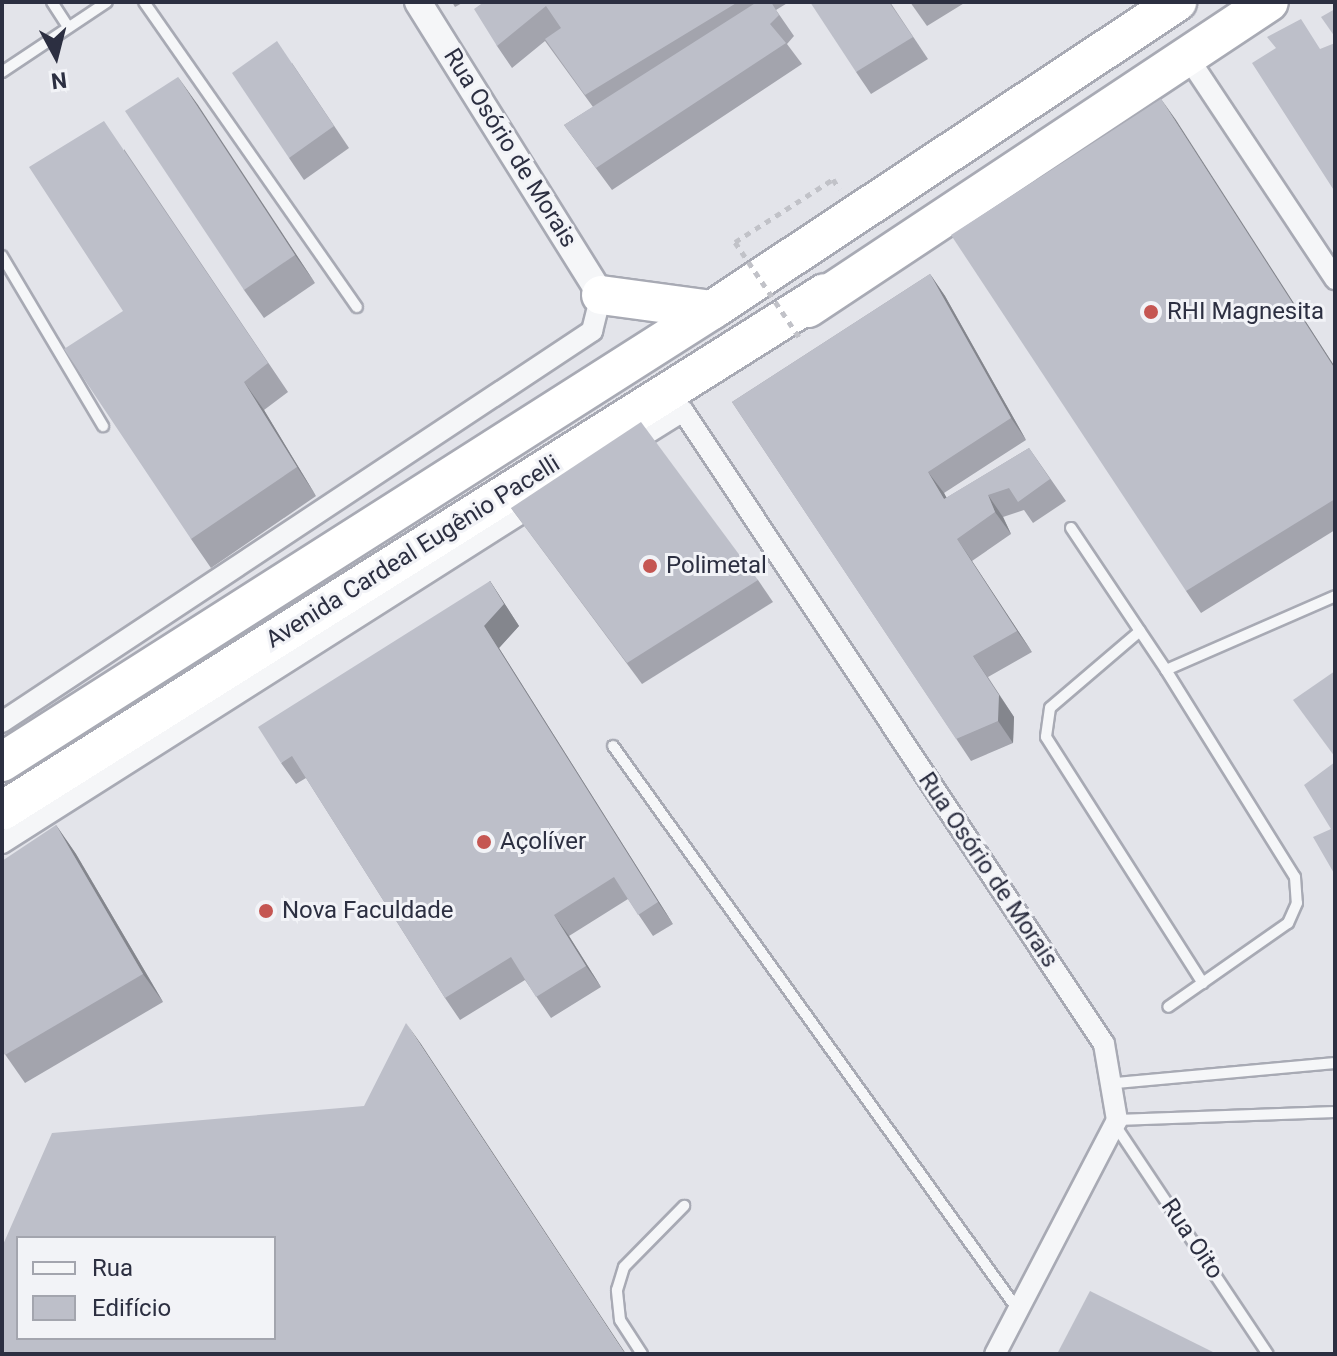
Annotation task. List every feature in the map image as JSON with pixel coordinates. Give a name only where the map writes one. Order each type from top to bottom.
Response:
[{"type":"highway","points":[[683,411],[825,293],[1269,2]]},
{"type":"highway","name":"Avenida Cardeal Eugênio Pacelli","points":[[2,762],[712,310],[1160,6]]},
{"type":"highway","name":"Avenida Cardeal Eugênio Pacelli","points":[[2,811],[825,293]]},
{"type":"highway","points":[[601,295],[712,310]]},
{"type":"street","name":"Rua Osório de Morais","points":[[418,2],[601,295]]},
{"type":"street","points":[[1187,56],[1335,279]]},
{"type":"street","points":[[2,722],[592,331],[601,295]]},
{"type":"street","name":"Rua Osório de Morais","points":[[683,411],[1104,1044],[1116,1083],[1116,1122],[995,1354]]},
{"type":"street","points":[[602,462],[683,411]]},
{"type":"street","name":"Avenida Cardeal Eugênio Pacelli","points":[[2,843],[562,488]]},
{"type":"lane","points":[[52,2],[68,27]]},
{"type":"lane","points":[[2,72],[107,2]]},
{"type":"lane","points":[[144,2],[357,307]]},
{"type":"lane","points":[[2,256],[103,426]]},
{"type":"lane","points":[[1071,528],[1166,670],[1295,877],[1288,923],[1168,1007]]},
{"type":"lane","points":[[1166,670],[1335,596]]},
{"type":"lane","points":[[1140,631],[1050,708],[1046,737],[1203,983]]},
{"type":"lane","points":[[613,746],[1018,1310]]},
{"type":"lane","points":[[1116,1083],[1335,1063]]},
{"type":"lane","points":[[1116,1122],[1335,1112]]},
{"type":"lane","name":"Rua Oito","points":[[1116,1122],[1268,1354]]},
{"type":"lane","points":[[642,1354],[620,1320],[617,1290],[624,1267],[684,1206]]},
{"type":"path","points":[[799,337],[735,242],[833,179]]},
{"type":"building","points":[[484,2],[738,2],[585,95],[545,39],[561,28],[546,6],[497,46],[474,9]]},
{"type":"building","points":[[757,2],[771,2],[779,15],[770,24],[786,43],[596,168],[564,125]]},
{"type":"building","points":[[810,2],[889,2],[913,37],[856,72]]},
{"type":"building","points":[[1335,9],[1335,37],[1321,17]]},
{"type":"building","points":[[1301,19],[1320,49],[1335,43],[1335,192],[1252,63],[1276,48],[1267,37]]},
{"type":"building","points":[[277,41],[334,126],[289,158],[232,73]]},
{"type":"building","points":[[178,77],[295,255],[244,290],[125,111]]},
{"type":"building","name":"RHI Magnesita","points":[[1161,99],[1335,369],[1335,499],[1186,591],[951,235]]},
{"type":"building","points":[[104,121],[268,363],[244,382],[297,467],[191,539],[64,349],[123,311],[29,167]]},
{"type":"building","points":[[930,274],[1011,418],[928,472],[944,499],[1029,448],[1050,479],[1018,502],[1009,488],[988,495],[995,512],[957,539],[1017,631],[973,656],[999,695],[998,721],[956,739],[732,402]]},
{"type":"building","name":"Polimetal","points":[[641,422],[758,580],[627,663],[511,508]]},
{"type":"building","name":"Açolíver","points":[[490,581],[504,604],[484,626],[658,902],[638,915],[614,877],[554,915],[586,966],[536,997],[511,957],[445,998],[292,756],[281,763],[258,727]]},
{"type":"building","points":[[1335,671],[1335,757],[1293,700]]},
{"type":"building","points":[[1335,762],[1335,875],[1313,837],[1331,829],[1304,785]]},
{"type":"building","points":[[56,825],[143,974],[5,1055],[2,1050],[2,861]]},
{"type":"building","points":[[406,1023],[625,1354],[2,1354],[2,1247],[52,1133],[364,1106]]},
{"type":"building","points":[[1090,1291],[1217,1354],[1057,1354]]},
{"type":"place","name":"RHI Magnesita","points":[[1151,312]]},
{"type":"place","name":"Polimetal","points":[[650,566]]},
{"type":"place","name":"Açolíver","points":[[484,842]]},
{"type":"place","name":"Nova Faculdade","points":[[266,911]]}]
